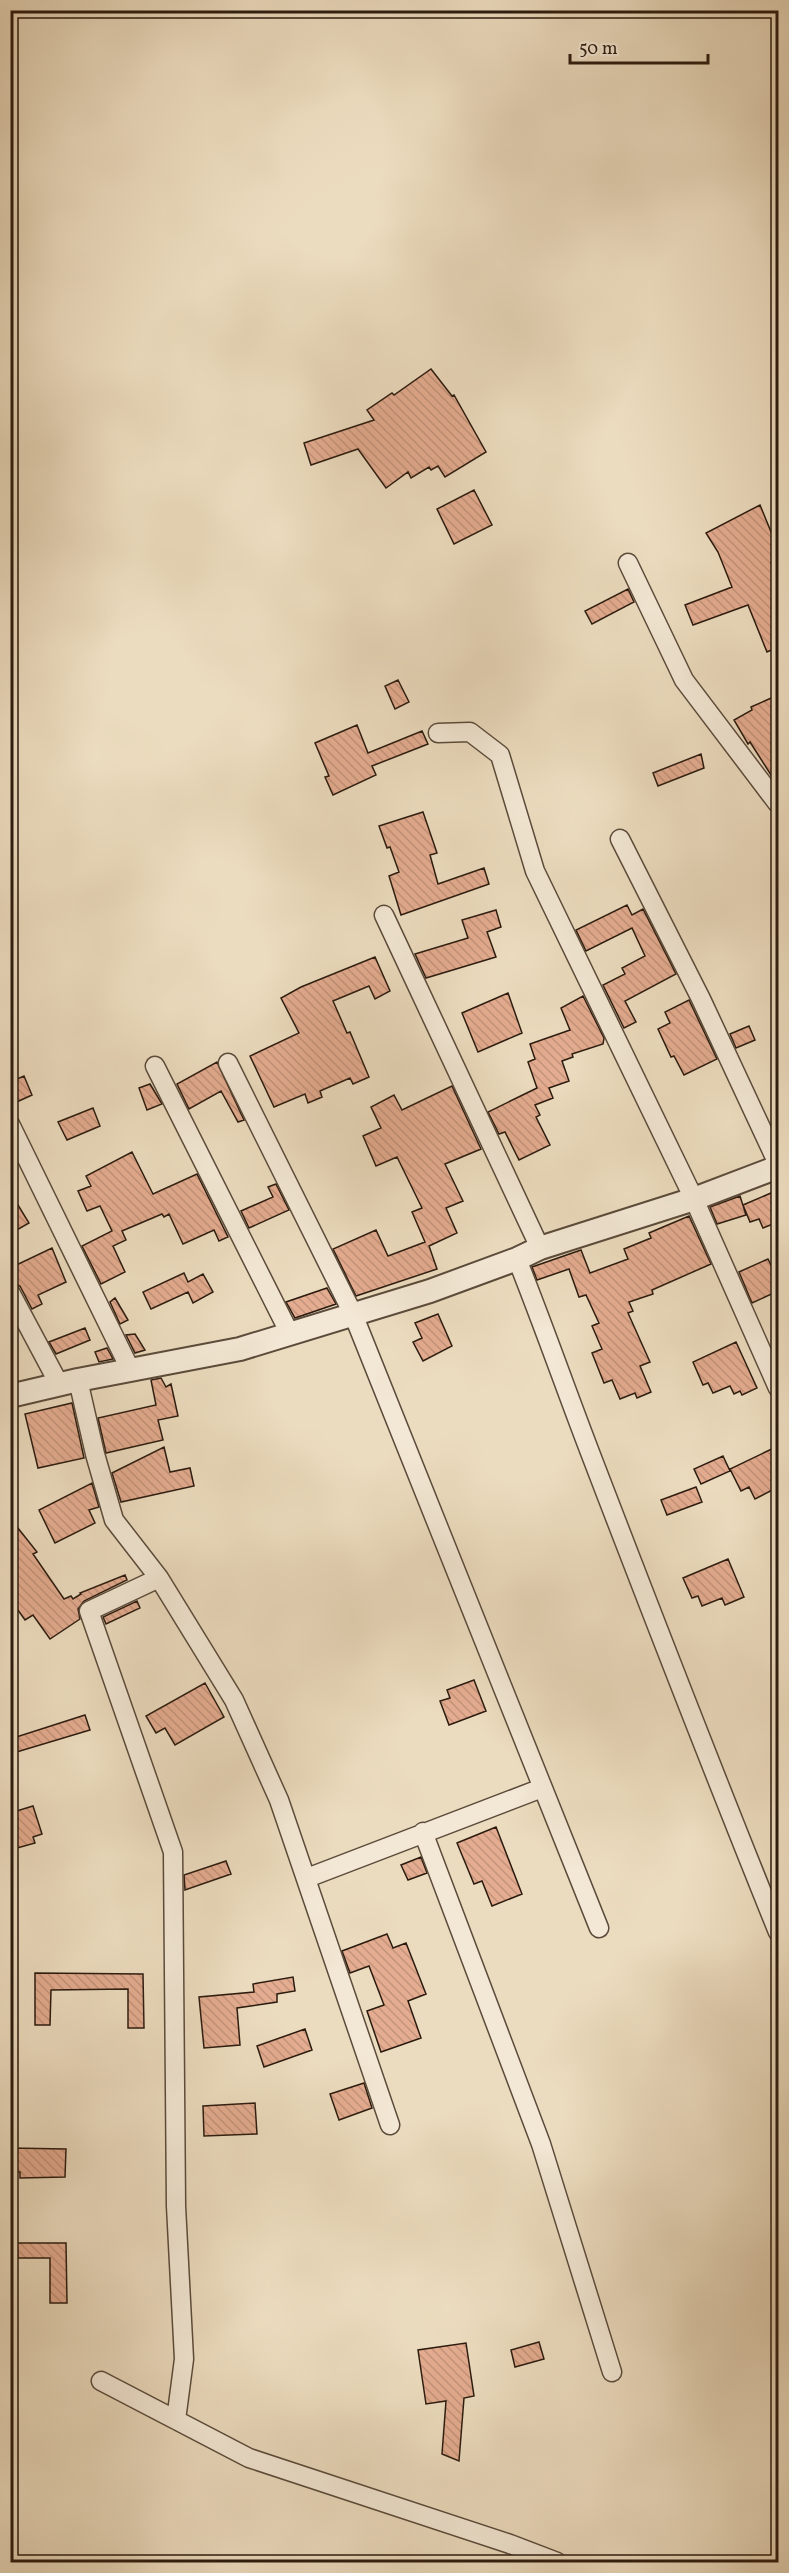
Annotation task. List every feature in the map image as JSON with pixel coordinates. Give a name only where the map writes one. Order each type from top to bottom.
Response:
[{"type":"street","points":[[628,563],[684,680],[778,804]]},
{"type":"street","points":[[438,733],[470,732],[500,755],[535,871],[694,1199],[778,1388]]},
{"type":"street","points":[[10,1396],[69,1382],[240,1349],[430,1291],[517,1259],[540,1248],[694,1199],[778,1166],[701,999],[620,839]]},
{"type":"street","points":[[384,915],[540,1248]]},
{"type":"street","points":[[228,1063],[301,1205],[353,1314],[599,1928]]},
{"type":"street","points":[[155,1066],[290,1334]]},
{"type":"street","points":[[10,1124],[131,1371]]},
{"type":"street","points":[[517,1259],[547,1332],[588,1446],[708,1757],[778,1932]]},
{"type":"street","points":[[10,1292],[69,1382],[95,1454],[114,1520],[159,1578],[234,1700],[279,1800],[390,2125]]},
{"type":"street","points":[[159,1578],[89,1611],[173,1852],[176,2206],[184,2359],[176,2420]]},
{"type":"street","points":[[307,1878],[542,1788]]},
{"type":"street","points":[[423,1832],[541,2144],[612,2372]]},
{"type":"street","points":[[101,2381],[249,2458],[510,2544],[557,2562]]},
{"type":"building","points":[[431,369],[452,396],[454,395],[486,452],[445,477],[438,466],[431,470],[429,467],[411,478],[408,472],[386,488],[358,449],[311,465],[304,443],[374,420],[367,410],[392,393],[394,395]]},
{"type":"building","points":[[474,490],[492,525],[454,544],[437,509]]},
{"type":"building","points":[[760,505],[778,549],[778,560],[771,563],[778,580],[778,647],[767,652],[748,605],[693,625],[685,605],[732,587],[718,552],[706,533]]},
{"type":"building","points":[[628,589],[634,602],[592,624],[585,611]]},
{"type":"building","points":[[398,680],[409,702],[395,709],[385,686]]},
{"type":"building","points":[[778,695],[778,786],[734,720],[752,710],[751,707]]},
{"type":"building","points":[[357,725],[368,753],[422,731],[428,744],[372,766],[376,775],[333,795],[325,777],[329,776],[315,743]]},
{"type":"building","points":[[701,754],[704,768],[658,786],[653,773]]},
{"type":"building","points":[[423,812],[437,853],[430,855],[438,884],[484,868],[489,884],[401,915],[389,876],[399,872],[379,826]]},
{"type":"building","points":[[627,905],[632,915],[643,909],[676,974],[625,1001],[636,1022],[624,1028],[603,985],[625,974],[622,968],[645,956],[632,928],[586,951],[576,930]]},
{"type":"building","points":[[496,910],[501,927],[487,932],[496,957],[426,978],[415,954],[468,938],[462,920]]},
{"type":"building","points":[[375,957],[390,991],[375,999],[369,986],[333,1001],[347,1033],[350,1032],[369,1077],[353,1084],[350,1078],[320,1091],[322,1097],[308,1103],[305,1094],[274,1107],[250,1056],[299,1033],[281,998],[301,987]]},
{"type":"building","points":[[508,993],[522,1033],[478,1052],[462,1013]]},
{"type":"building","points":[[583,996],[604,1038],[603,1044],[572,1054],[573,1057],[562,1061],[569,1081],[549,1088],[553,1098],[535,1105],[540,1115],[536,1117],[550,1145],[519,1160],[505,1132],[499,1134],[488,1112],[537,1088],[528,1062],[535,1059],[530,1044],[570,1030],[561,1008]]},
{"type":"building","points":[[689,1000],[717,1059],[684,1075],[674,1056],[671,1057],[658,1029],[670,1023],[665,1012]]},
{"type":"building","points":[[749,1026],[755,1040],[736,1048],[730,1034]]},
{"type":"building","points":[[217,1062],[244,1120],[238,1122],[221,1091],[189,1109],[177,1084]]},
{"type":"building","points":[[24,1076],[32,1095],[10,1105],[10,1082]]},
{"type":"building","points":[[150,1084],[162,1104],[147,1110],[139,1088]]},
{"type":"building","points":[[452,1086],[481,1149],[445,1164],[463,1201],[446,1208],[457,1233],[429,1246],[437,1269],[356,1296],[333,1249],[376,1230],[388,1256],[425,1242],[412,1212],[422,1208],[397,1157],[376,1166],[363,1136],[381,1128],[371,1107],[394,1095],[402,1110]]},
{"type":"building","points":[[93,1108],[100,1126],[67,1140],[58,1122]]},
{"type":"building","points":[[132,1152],[153,1194],[197,1174],[228,1237],[219,1241],[214,1230],[183,1244],[169,1214],[164,1217],[162,1214],[122,1231],[126,1240],[113,1246],[125,1272],[101,1284],[82,1246],[112,1231],[100,1206],[87,1211],[78,1191],[91,1186],[86,1176]]},
{"type":"building","points":[[276,1184],[289,1210],[249,1228],[241,1211],[273,1197],[268,1187]]},
{"type":"building","points":[[778,1190],[778,1222],[763,1228],[759,1219],[750,1222],[743,1205]]},
{"type":"building","points":[[10,1192],[29,1223],[10,1234]]},
{"type":"building","points":[[740,1196],[746,1215],[717,1224],[710,1207]]},
{"type":"building","points":[[689,1216],[711,1264],[652,1290],[653,1294],[629,1302],[633,1311],[628,1313],[650,1362],[640,1366],[651,1392],[637,1398],[635,1393],[620,1399],[612,1380],[604,1383],[592,1353],[602,1349],[592,1326],[599,1323],[586,1295],[579,1297],[569,1269],[537,1280],[532,1267],[581,1250],[590,1273],[628,1259],[624,1249],[651,1238],[649,1233]]},
{"type":"building","points":[[52,1248],[66,1282],[38,1295],[42,1304],[32,1309],[20,1286],[10,1281],[10,1268]]},
{"type":"building","points":[[768,1259],[773,1269],[778,1267],[778,1291],[752,1303],[739,1272]]},
{"type":"building","points":[[184,1273],[188,1282],[203,1274],[213,1292],[193,1303],[188,1292],[151,1309],[143,1292]]},
{"type":"building","points":[[327,1288],[336,1304],[295,1318],[286,1302]]},
{"type":"building","points":[[115,1298],[128,1320],[120,1324],[110,1302]]},
{"type":"building","points":[[438,1314],[452,1346],[423,1361],[413,1342],[422,1338],[415,1323]]},
{"type":"building","points":[[85,1328],[90,1340],[56,1354],[49,1342]]},
{"type":"building","points":[[135,1334],[145,1350],[135,1353],[126,1335]]},
{"type":"building","points":[[736,1342],[757,1388],[742,1395],[740,1391],[734,1394],[730,1386],[713,1393],[708,1383],[703,1385],[693,1362]]},
{"type":"building","points":[[107,1348],[113,1359],[99,1362],[95,1352]]},
{"type":"building","points":[[161,1378],[166,1387],[171,1384],[178,1416],[158,1420],[163,1440],[106,1453],[98,1418],[156,1405],[151,1380]]},
{"type":"building","points":[[72,1403],[84,1458],[38,1468],[25,1414]]},
{"type":"building","points":[[778,1446],[778,1487],[755,1499],[749,1487],[741,1491],[730,1469]]},
{"type":"building","points":[[164,1447],[170,1472],[190,1468],[194,1486],[121,1502],[112,1473]]},
{"type":"building","points":[[723,1456],[730,1471],[701,1484],[694,1469]]},
{"type":"building","points":[[92,1483],[99,1507],[89,1510],[95,1523],[55,1543],[39,1510]]},
{"type":"building","points":[[696,1487],[702,1502],[667,1515],[661,1500]]},
{"type":"building","points":[[10,1518],[37,1552],[33,1554],[64,1599],[71,1596],[73,1599],[80,1593],[125,1575],[127,1580],[84,1601],[78,1609],[80,1619],[50,1639],[33,1615],[25,1620],[10,1599]]},
{"type":"building","points":[[728,1559],[744,1597],[725,1605],[722,1598],[702,1606],[698,1596],[692,1598],[683,1578]]},
{"type":"building","points":[[137,1601],[140,1608],[106,1624],[103,1617]]},
{"type":"building","points":[[474,1680],[486,1711],[449,1725],[440,1701],[450,1698],[447,1690]]},
{"type":"building","points":[[205,1683],[224,1717],[175,1745],[165,1728],[156,1733],[146,1716]]},
{"type":"building","points":[[85,1715],[90,1730],[10,1754],[10,1739]]},
{"type":"building","points":[[33,1806],[42,1834],[33,1837],[35,1843],[10,1850],[10,1813]]},
{"type":"building","points":[[496,1827],[522,1894],[492,1906],[482,1881],[474,1884],[457,1843]]},
{"type":"building","points":[[421,1857],[427,1873],[408,1880],[401,1865]]},
{"type":"building","points":[[226,1861],[231,1874],[185,1890],[184,1875]]},
{"type":"building","points":[[387,1934],[393,1948],[406,1943],[426,1994],[408,2001],[421,2038],[381,2052],[367,2011],[384,2005],[369,1966],[350,1973],[342,1951]]},
{"type":"building","points":[[35,1973],[143,1974],[144,2028],[128,2028],[128,1989],[51,1990],[50,2025],[35,2025]]},
{"type":"building","points":[[293,1977],[295,1991],[277,1994],[277,2002],[237,2008],[240,2045],[204,2048],[199,1997],[254,1992],[253,1984]]},
{"type":"building","points":[[305,2029],[312,2050],[264,2067],[257,2046]]},
{"type":"building","points":[[364,2083],[372,2108],[339,2120],[330,2094]]},
{"type":"building","points":[[255,2103],[257,2134],[204,2136],[203,2106]]},
{"type":"building","points":[[10,2148],[66,2149],[65,2177],[20,2178],[20,2172],[10,2172]]},
{"type":"building","points":[[17,2243],[66,2243],[67,2303],[50,2303],[50,2258],[18,2258]]},
{"type":"building","points":[[539,2342],[544,2359],[515,2367],[511,2350]]},
{"type":"building","points":[[466,2343],[474,2396],[464,2398],[459,2461],[442,2454],[446,2401],[426,2404],[418,2350]]}]
